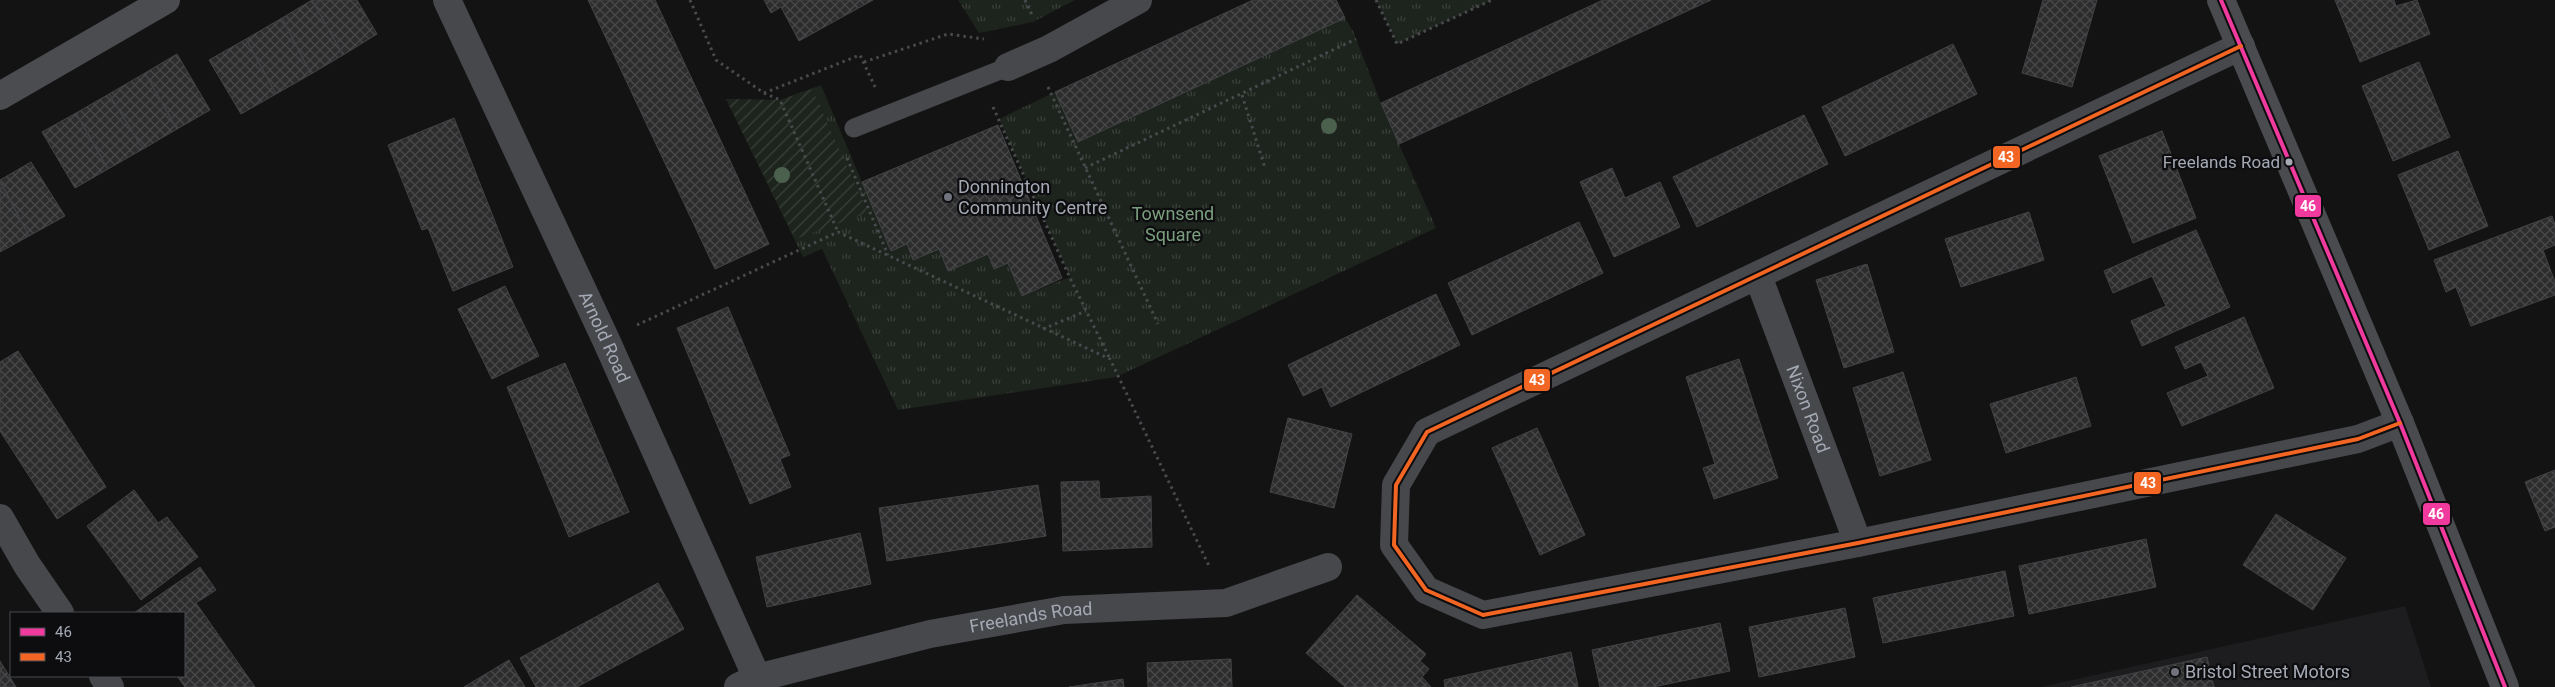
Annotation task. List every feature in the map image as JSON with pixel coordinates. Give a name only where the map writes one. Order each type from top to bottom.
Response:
[{"type":"main road","points":[[0,96],[166,0]]},
{"type":"main road","points":[[2221,0],[2400,423],[2505,687]]},
{"type":"street","name":"Arnold Road","points":[[447,0],[606,340],[752,684]]},
{"type":"street","points":[[1008,66],[1049,49],[1138,0]]},
{"type":"street","points":[[2241,46],[1427,432],[1396,485],[1394,545],[1426,590],[1483,615],[1858,543],[2358,439],[2400,423]]},
{"type":"street","name":"Nixon Road","points":[[1758,276],[1858,543]]},
{"type":"street","points":[[0,518],[27,565],[59,612]]},
{"type":"street","name":"Freelands Road","points":[[752,684],[930,634],[1064,610],[1226,603],[1328,567]]},
{"type":"lane","points":[[854,128],[978,80],[1008,66]]},
{"type":"path","points":[[690,0],[716,60],[764,93],[780,100],[838,232],[1110,359]]},
{"type":"path","points":[[1376,0],[1397,44],[1492,0]]},
{"type":"path","points":[[864,62],[948,34],[994,41]]},
{"type":"path","points":[[1085,168],[1242,95],[1356,39]]},
{"type":"path","points":[[1049,49],[1048,90],[1158,324]]},
{"type":"path","points":[[764,93],[860,55],[867,67]]},
{"type":"path","points":[[978,80],[1226,603]]},
{"type":"path","points":[[1242,95],[1265,168]]},
{"type":"path","points":[[854,128],[837,136],[889,256]]},
{"type":"path","points":[[606,340],[838,232]]},
{"type":"path","points":[[1043,329],[1086,311]]},
{"type":"shaded area","points":[[2405,606],[2431,687],[2041,687]]},
{"type":"green space","points":[[958,0],[1075,0],[1033,22],[979,33]]},
{"type":"green space","points":[[1376,0],[1492,0],[1397,44]]},
{"type":"green space","name":"Townsend Square","points":[[1345,18],[1353,31],[1381,103],[1436,228],[1116,377],[898,410],[822,249],[803,257],[726,99],[780,100],[821,85],[891,251],[907,244],[913,259],[939,249],[948,271],[988,254],[994,269],[1008,263],[1022,296],[1070,277],[999,119],[1055,92],[1079,142]]},
{"type":"green space","points":[[812,89],[868,213],[795,239],[726,99],[780,100]]},
{"type":"building","points":[[312,0],[357,0],[377,34],[343,55]]},
{"type":"building","points":[[312,0],[343,55],[311,74],[282,18]]},
{"type":"building","points":[[588,0],[655,0],[769,244],[715,269]]},
{"type":"building","points":[[764,0],[873,0],[799,41],[781,7],[771,13]]},
{"type":"building","points":[[1253,0],[1336,0],[1345,18],[1078,142],[1055,92]]},
{"type":"building","points":[[1603,0],[1711,0],[1399,144],[1381,103]]},
{"type":"building","points":[[2043,0],[2097,0],[2072,87],[2022,73]]},
{"type":"building","points":[[2335,0],[2394,0],[2396,6],[2417,0],[2430,34],[2360,62]]},
{"type":"building","points":[[282,18],[311,74],[276,94],[246,39]]},
{"type":"building","points":[[246,39],[276,94],[241,114],[209,60]]},
{"type":"building","points":[[1953,44],[1977,94],[1845,156],[1822,107]]},
{"type":"building","points":[[177,54],[210,110],[177,129],[145,73]]},
{"type":"building","points":[[2419,62],[2450,137],[2393,161],[2362,86]]},
{"type":"building","points":[[145,73],[177,129],[143,149],[109,94]]},
{"type":"building","points":[[109,94],[143,149],[108,169],[76,113]]},
{"type":"building","points":[[76,113],[108,169],[75,188],[42,132]]},
{"type":"building","points":[[1804,115],[1828,164],[1697,227],[1673,177]]},
{"type":"building","points":[[454,118],[513,267],[453,291],[428,228],[422,230],[388,145]]},
{"type":"building","name":"Donnington Community Centre","points":[[998,125],[1062,278],[1022,296],[1008,263],[994,269],[988,254],[948,271],[939,249],[913,260],[907,244],[891,251],[862,182]]},
{"type":"building","points":[[2162,131],[2196,218],[2133,243],[2099,156]]},
{"type":"building","points":[[2458,151],[2488,226],[2429,250],[2398,175]]},
{"type":"building","points":[[31,162],[65,216],[29,236],[0,180]]},
{"type":"building","points":[[1612,168],[1625,198],[1660,182],[1680,227],[1614,257],[1580,182]]},
{"type":"building","points":[[0,182],[29,236],[0,252]]},
{"type":"building","points":[[2029,212],[2044,260],[1961,287],[1945,239]]},
{"type":"building","points":[[2552,216],[2555,225],[2555,245],[2543,250],[2555,282],[2555,295],[2471,326],[2456,287],[2446,292],[2434,260]]},
{"type":"building","points":[[1579,222],[1603,273],[1472,335],[1448,283]]},
{"type":"building","points":[[2196,230],[2230,307],[2142,346],[2131,321],[2166,306],[2152,276],[2113,293],[2104,271]]},
{"type":"building","points":[[1867,264],[1894,352],[1844,368],[1816,280]]},
{"type":"building","points":[[505,286],[539,356],[492,379],[458,309]]},
{"type":"building","points":[[1436,294],[1460,345],[1331,407],[1322,387],[1303,396],[1288,365]]},
{"type":"building","points":[[728,307],[790,455],[780,459],[791,487],[750,504],[677,328]]},
{"type":"building","points":[[2244,317],[2274,388],[2182,426],[2167,393],[2208,376],[2201,362],[2185,369],[2175,347]]},
{"type":"building","points":[[18,351],[106,487],[57,519],[0,431],[0,362]]},
{"type":"building","points":[[1739,359],[1778,478],[1714,499],[1703,468],[1715,464],[1686,377]]},
{"type":"building","points":[[565,363],[629,512],[569,537],[507,387]]},
{"type":"building","points":[[1903,372],[1931,460],[1880,476],[1853,388]]},
{"type":"building","points":[[2076,377],[2091,426],[2006,453],[1990,404]]},
{"type":"building","points":[[1288,418],[1352,434],[1334,508],[1270,492]]},
{"type":"building","points":[[1537,428],[1585,535],[1540,555],[1492,448]]},
{"type":"building","points":[[2555,470],[2555,527],[2545,531],[2525,482]]},
{"type":"building","points":[[1099,481],[1100,499],[1151,496],[1152,547],[1063,551],[1061,482]]},
{"type":"building","points":[[1038,485],[1046,536],[887,561],[879,508]]},
{"type":"building","points":[[134,490],[158,523],[167,517],[198,557],[141,600],[87,526]]},
{"type":"building","points":[[2276,514],[2346,558],[2313,610],[2243,565]]},
{"type":"building","points":[[860,533],[871,584],[767,607],[756,557]]},
{"type":"building","points":[[2146,539],[2156,587],[2029,614],[2019,566]]},
{"type":"building","points":[[200,567],[216,590],[196,603],[255,687],[185,687],[178,677],[185,677],[185,612],[135,612]]},
{"type":"building","points":[[2005,571],[2014,616],[1883,643],[1873,598]]},
{"type":"building","points":[[658,583],[684,629],[577,687],[536,687],[520,658]]},
{"type":"building","points":[[1357,595],[1426,654],[1420,661],[1429,669],[1422,677],[1431,687],[1345,687],[1306,653]]},
{"type":"building","points":[[1845,608],[1855,657],[1759,677],[1749,627]]},
{"type":"building","points":[[1720,623],[1730,671],[1653,687],[1600,687],[1592,650]]},
{"type":"building","points":[[1571,652],[1578,687],[1445,687],[1444,680]]},
{"type":"building","name":"Bristol Street Motors","points":[[2207,657],[2214,687],[2071,687]]},
{"type":"building","points":[[1231,659],[1232,687],[1148,687],[1147,663]]},
{"type":"building","points":[[509,660],[525,687],[464,687]]},
{"type":"building","points":[[0,661],[16,687],[0,687]]},
{"type":"building","points":[[1123,679],[1124,687],[1069,687]]},
{"type":"transit line","name":"46","points":[[2221,0],[2400,423],[2505,687]]},
{"type":"transit line","name":"43","points":[[2241,46],[1427,432],[1396,485],[1394,545],[1426,590],[1483,615],[1858,543],[2358,439],[2400,423]]},
{"type":"place","name":"Freelands Road","points":[[2289,162]]},
{"type":"place","name":"Donnington Community Centre","points":[[948,197]]},
{"type":"place","name":"Bristol Street Motors","points":[[2175,672]]}]
